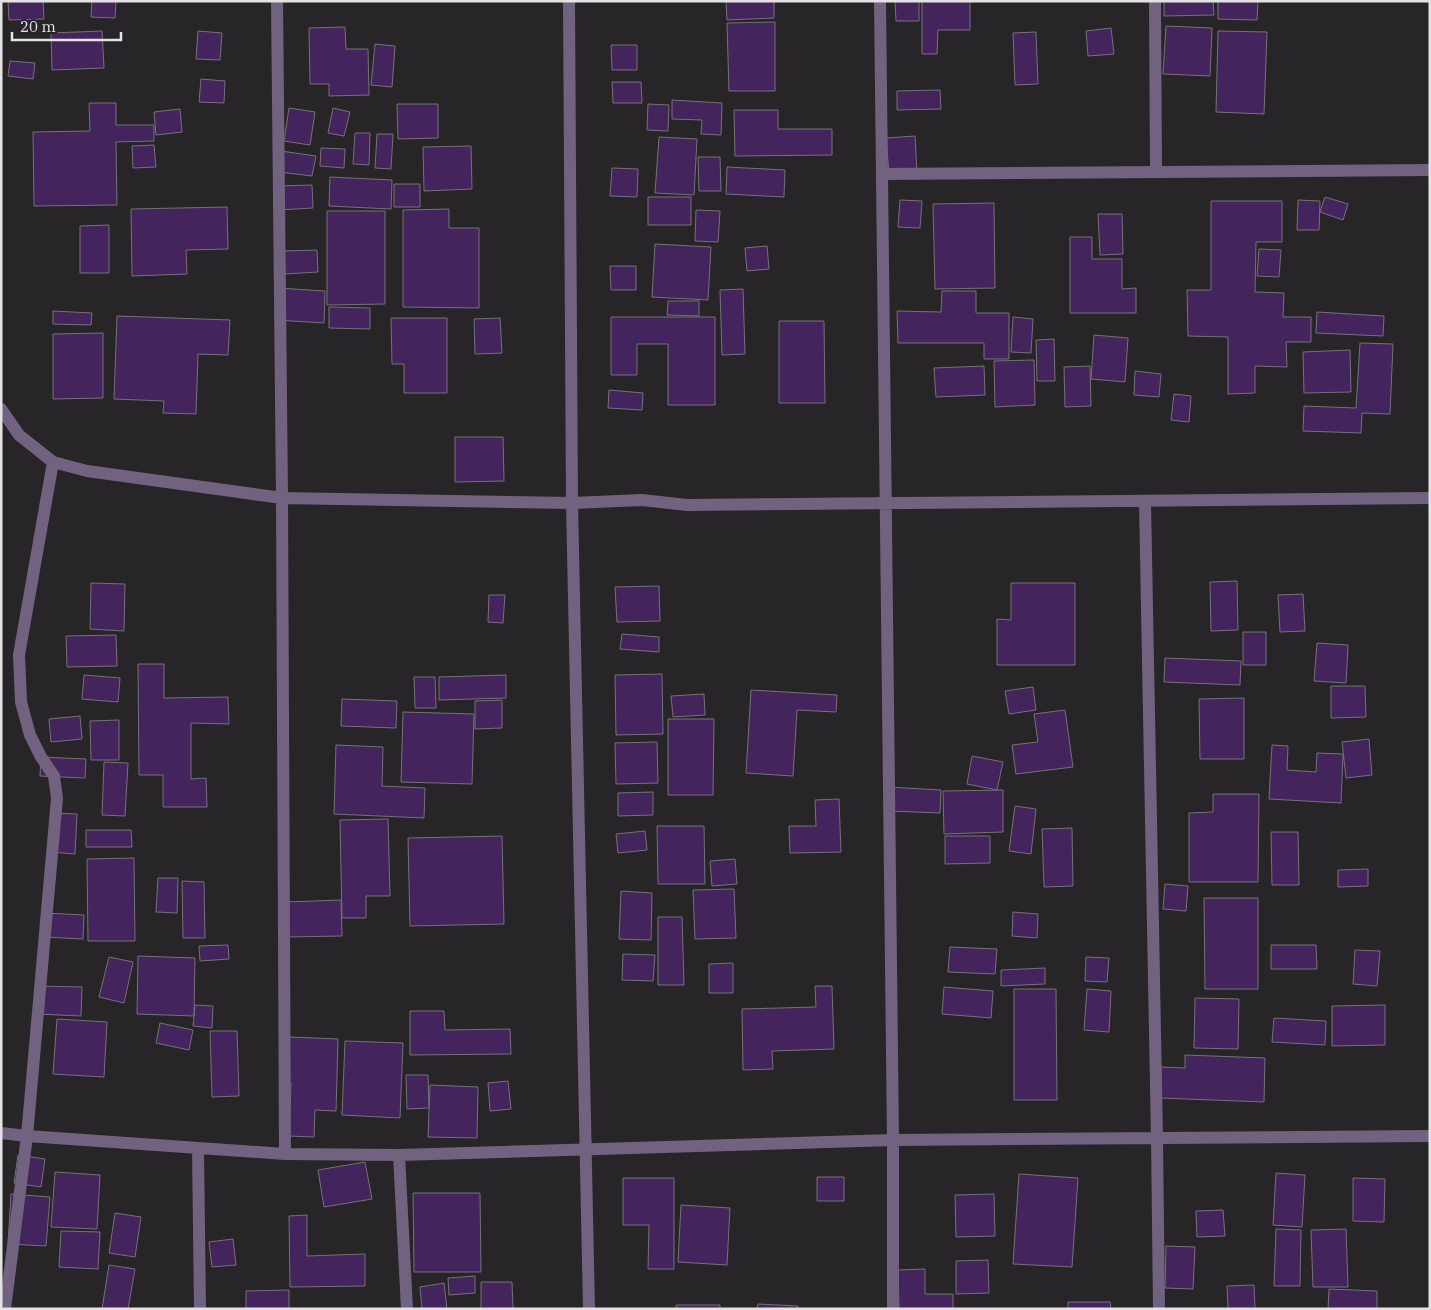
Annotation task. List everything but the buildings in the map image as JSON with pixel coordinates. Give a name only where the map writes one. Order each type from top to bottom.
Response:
[{"type":"street","points":[[277,1],[282,498],[285,1154]]},
{"type":"street","points":[[569,1],[572,503],[588,1309]]},
{"type":"street","points":[[880,1],[893,1140],[893,1309]]},
{"type":"street","points":[[1155,1],[1156,172]]},
{"type":"street","points":[[882,174],[1430,170]]},
{"type":"street","points":[[1,409],[19,435],[53,462],[87,471],[282,498],[572,503],[642,500],[687,505],[1430,498]]},
{"type":"street","points":[[5,1309],[27,1136],[56,798],[54,776],[41,757],[30,735],[21,702],[19,655],[53,462]]},
{"type":"street","points":[[1145,501],[1159,1309]]},
{"type":"street","points":[[1,1133],[285,1154],[399,1154],[584,1150],[893,1140],[1430,1136]]},
{"type":"street","points":[[198,1148],[200,1309]]},
{"type":"street","points":[[399,1154],[407,1309]]}]
